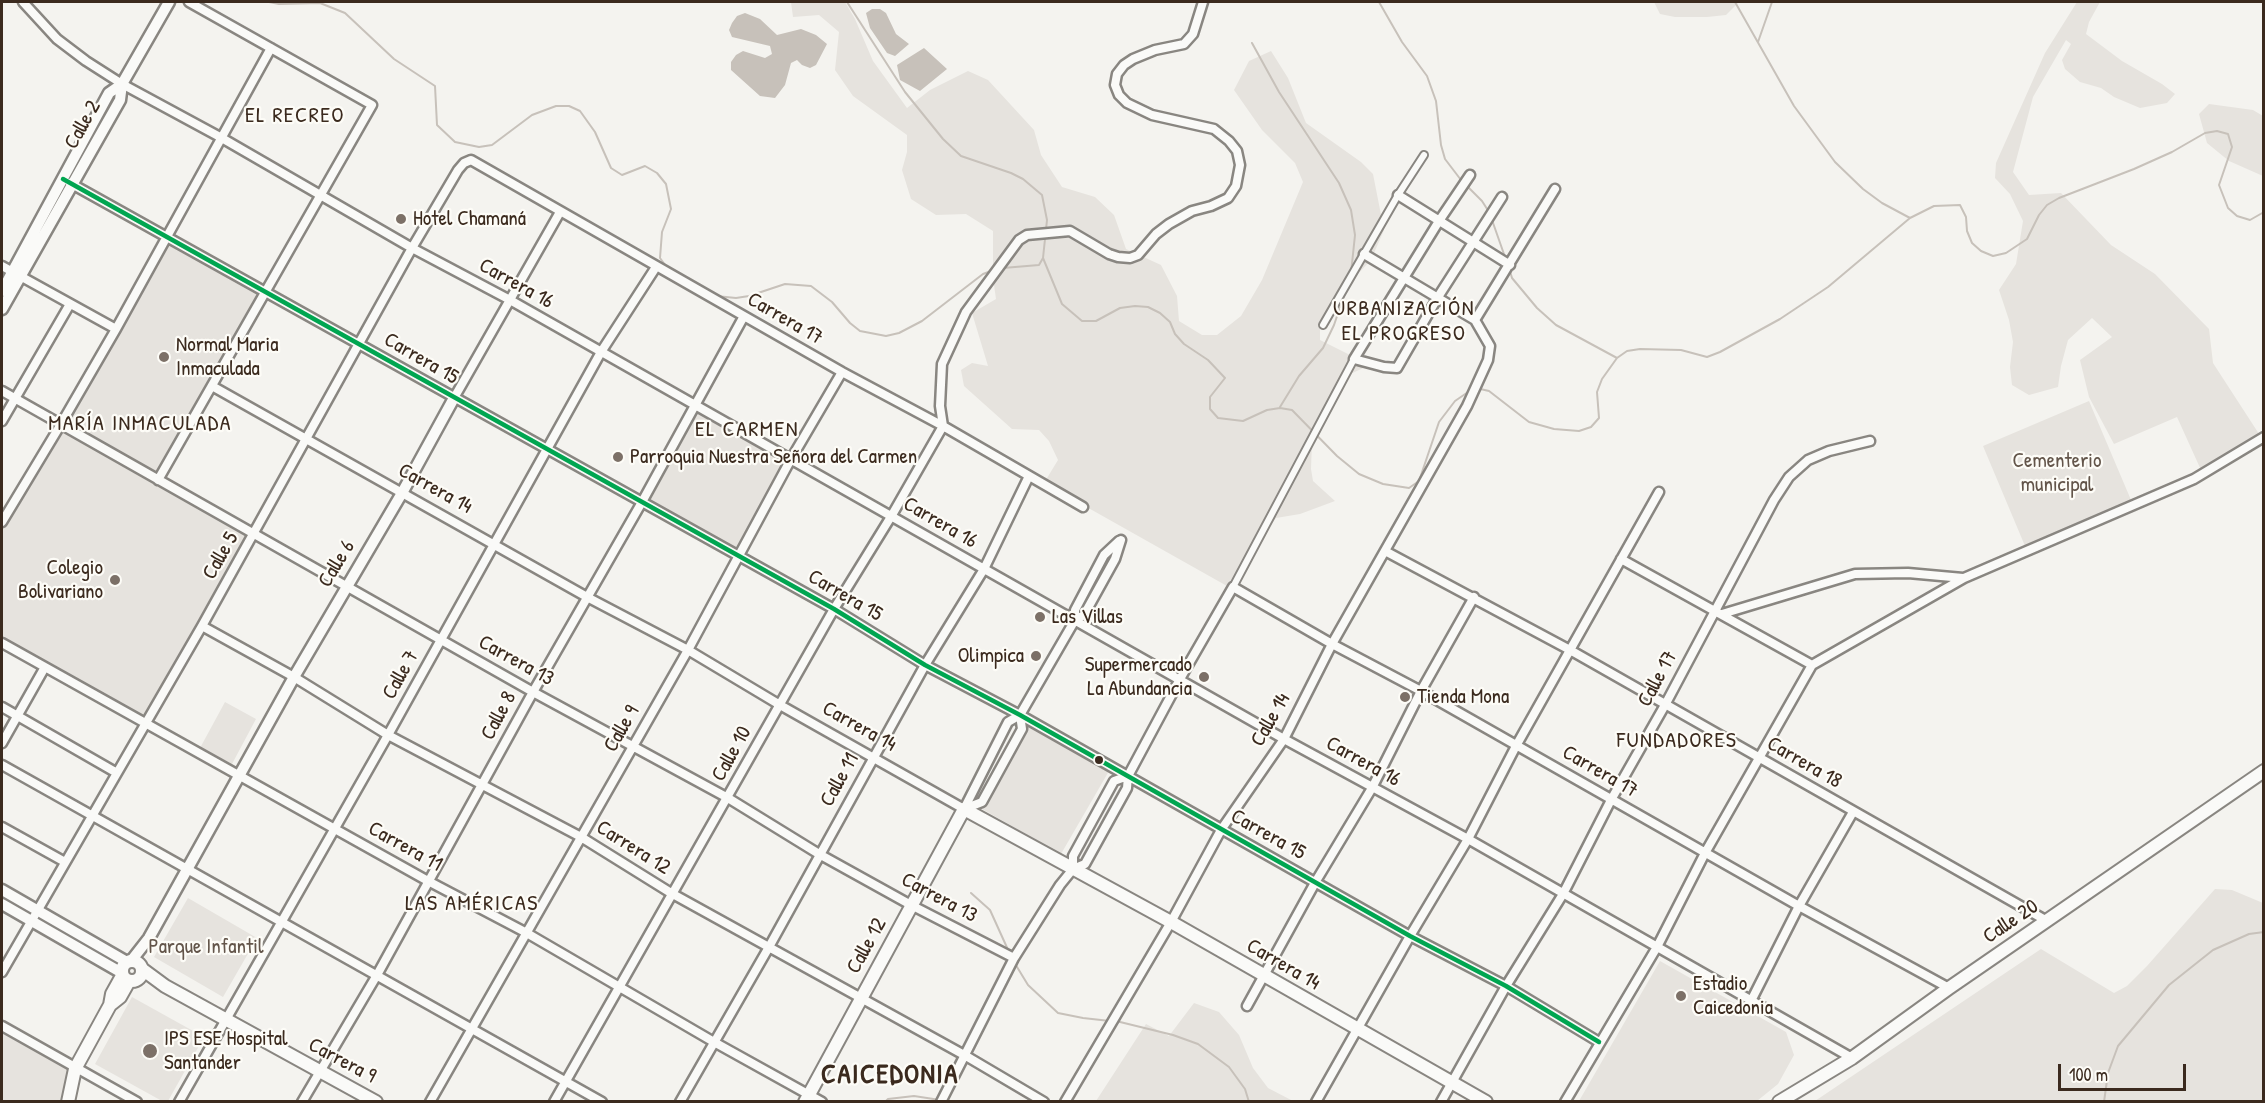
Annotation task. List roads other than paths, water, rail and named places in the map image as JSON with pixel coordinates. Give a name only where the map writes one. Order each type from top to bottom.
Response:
[{"type":"main road","name":"Calle 20","points":[[1779,1101],[1852,1058],[1949,988],[2264,771]]},
{"type":"main road","name":"Carrera 14","points":[[964,809],[1171,922],[1356,1030],[1486,1101]]},
{"type":"main road","name":"Calle 12","points":[[807,1098],[964,809]]},
{"type":"main road","name":"Carrera 9","points":[[131,971],[165,986],[376,1101]]},
{"type":"main road","points":[[68,1101],[75,1069],[110,1005],[120,997],[131,971]]},
{"type":"street","name":"Carrera 16","points":[[23,2],[57,39],[86,62],[122,84],[892,515],[1284,739],[1468,839],[1852,1058]]},
{"type":"street","name":"Calle 2","points":[[2,309],[16,274],[68,182],[109,93],[122,84],[169,2]]},
{"type":"street","points":[[158,480],[372,105],[189,2]]},
{"type":"street","points":[[943,426],[940,406],[942,364],[966,312],[1019,240],[1027,235],[1070,231],[1109,254],[1118,258],[1130,258],[1138,255],[1156,234],[1169,224],[1192,211],[1228,198],[1236,186],[1240,165],[1237,151],[1229,141],[1214,129],[1152,115],[1127,103],[1119,95],[1115,86],[1117,74],[1124,64],[1155,50],[1184,44],[1193,34],[1203,2]]},
{"type":"street","points":[[2,521],[116,328],[271,48]]},
{"type":"street","points":[[1323,325],[1398,195],[1424,155]]},
{"type":"street","name":"Carrera 17","points":[[471,160],[656,267],[943,426],[1083,507]]},
{"type":"street","name":"Calle 5","points":[[2,972],[202,626],[412,248],[458,170],[464,163],[471,160]]},
{"type":"street","points":[[941,1101],[966,1056],[1014,958],[1060,885],[1073,869],[1085,864],[1127,788],[1128,776],[1233,587],[1354,359],[1470,175]]},
{"type":"street","name":"Carrera 15","points":[[68,182],[834,609],[925,665],[1020,715],[1410,936],[1506,986],[1599,1042]]},
{"type":"street","points":[[1364,254],[1475,320],[1555,189]]},
{"type":"street","points":[[1398,195],[1510,265]]},
{"type":"street","points":[[1354,359],[1384,367],[1398,368],[1438,297],[1502,197]]},
{"type":"street","name":"Calle 6","points":[[131,971],[294,677],[402,493],[560,212]]},
{"type":"street","points":[[2,266],[116,328]]},
{"type":"street","name":"Calle 7","points":[[179,1101],[442,640],[601,352],[656,267]]},
{"type":"street","name":"Calle 2","points":[[2,291],[16,274]]},
{"type":"street","points":[[2,421],[70,304]]},
{"type":"street","name":"Calle 8","points":[[302,1101],[377,975],[744,316]]},
{"type":"street","name":"Calle 14","points":[[1065,1101],[1171,922],[1221,830],[1284,739],[1332,644],[1467,405],[1488,360],[1490,346],[1475,320]]},
{"type":"street","name":"Calle 9","points":[[430,1101],[688,650],[737,556],[842,372]]},
{"type":"street","name":"Carrera 14","points":[[212,386],[587,597],[688,650],[964,809]]},
{"type":"street","name":"Carrera 13","points":[[2,391],[533,692],[633,744],[728,798],[819,854],[1014,958]]},
{"type":"street","name":"Calle 10","points":[[554,1101],[834,609],[943,426]]},
{"type":"street","points":[[1565,1101],[1657,947],[1705,853],[1812,665],[1964,578],[2194,478],[2264,436]]},
{"type":"street","name":"Calle 17","points":[[1441,1101],[1506,986],[1563,894],[1611,800],[1719,612],[1774,500],[1789,477],[1808,460],[1829,451],[1870,441]]},
{"type":"street","name":"Calle 11","points":[[680,1101],[769,947],[925,665],[984,569],[1029,476]]},
{"type":"street","points":[[1316,1101],[1468,839],[1516,746],[1659,492]]},
{"type":"street","name":"Calle 12","points":[[964,809],[1008,722],[1020,715],[1076,620],[1084,615],[1115,560],[1121,540],[1104,555],[1075,610],[1076,620]]},
{"type":"street","name":"Carrera 18","points":[[1385,551],[1570,650],[2047,921]]},
{"type":"street","points":[[1621,559],[1812,665]]},
{"type":"street","points":[[1719,612],[1855,574],[1908,573],[1964,578]]},
{"type":"street","name":"Carrera 17","points":[[1233,587],[1949,988]]},
{"type":"street","points":[[1247,1006],[1316,881],[1372,788],[1421,691],[1474,597]]},
{"type":"street","name":"Carrera 12","points":[[202,626],[294,677],[388,735],[581,837],[671,893],[1044,1101]]},
{"type":"street","name":"Carrera 11","points":[[2,643],[525,932],[807,1098],[822,1101]]},
{"type":"street","points":[[2,743],[45,667]]},
{"type":"street","points":[[2,707],[117,773]]},
{"type":"street","name":"Calle 12","points":[[964,809],[982,802],[1022,729],[1020,715]]},
{"type":"street","points":[[2,765],[602,1101]]},
{"type":"street","points":[[1073,869],[1073,856],[1114,781],[1128,776]]},
{"type":"street","points":[[1751,1001],[1799,906],[1853,812]]},
{"type":"street","points":[[2,827],[65,862]]},
{"type":"street","name":"Carrera 9","points":[[2,890],[131,971]]},
{"type":"street","name":"Carrera 9","points":[[2,904],[31,922],[131,971]]},
{"type":"street","points":[[2,1026],[75,1069],[137,1101]]},
{"type":"waterway","points":[[269,2],[279,4],[320,3],[345,13],[394,59],[435,86],[437,125],[455,142],[479,147],[492,145],[532,115],[556,106],[569,106],[580,111],[595,132],[611,168],[622,175],[645,166],[657,173],[666,184],[671,209],[662,232],[660,258],[668,269]]},
{"type":"waterway","points":[[847,2],[905,92],[943,139],[961,156],[1011,173],[1023,179],[1042,195],[1047,220],[1043,258],[1062,304],[1082,321],[1096,321],[1120,308],[1135,306],[1148,307],[1160,313],[1170,322],[1175,334],[1184,344],[1208,360],[1225,378],[1210,397],[1210,409],[1218,418],[1243,421],[1267,410],[1280,408],[1292,410],[1337,456],[1359,474],[1383,484],[1409,488],[1419,481],[1439,422],[1455,401],[1471,390]]},
{"type":"waterway","points":[[1379,2],[1402,42],[1427,76],[1436,101],[1441,145],[1445,159],[1489,212]]},
{"type":"waterway","points":[[1735,2],[1794,106],[1835,162],[1863,189],[1882,203],[1910,218]]},
{"type":"waterway","points":[[1758,42],[1772,2]]},
{"type":"waterway","points":[[1252,43],[1279,92],[1339,183],[1351,210],[1355,235],[1351,273]]},
{"type":"waterway","points":[[1476,388],[1489,391],[1529,422],[1554,429],[1579,431],[1591,427],[1599,418],[1597,392],[1602,379],[1617,358],[1627,351],[1681,350],[1707,357],[1720,352],[1780,319],[1828,287],[1910,218],[1934,206],[1960,205],[1966,217],[1967,231],[1972,243],[1981,251],[1993,256],[2006,253],[2027,239],[2039,215],[2047,205],[2172,152],[2205,133],[2217,131],[2228,134],[2232,147],[2219,185],[2228,208],[2237,216],[2250,220],[2264,212]]},
{"type":"waterway","points":[[1492,220],[1505,257]]},
{"type":"waterway","points":[[1003,268],[1039,265],[1043,258]]},
{"type":"waterway","points":[[1509,268],[1512,278],[1537,308],[1556,325],[1617,358]]},
{"type":"waterway","points":[[716,296],[736,298],[749,296],[785,284],[811,286],[832,302],[860,331],[886,336],[899,333],[922,321],[983,274],[991,271]]},
{"type":"waterway","points":[[1280,407],[1299,376],[1323,348],[1345,293]]},
{"type":"waterway","points":[[971,893],[990,910],[1009,952]]},
{"type":"waterway","points":[[2104,1102],[2108,1073],[2118,1046],[2169,985],[2213,950],[2249,934],[2264,932]]},
{"type":"waterway","points":[[1014,962],[1028,985],[1058,1013],[1110,1021]]},
{"type":"waterway","points":[[1116,1021],[1173,1035],[1198,1044],[1229,1067],[1245,1089],[1249,1102]]},
{"type":"waterway","points":[[885,1102],[888,1099],[914,1096],[940,1100]]},
{"type":"place","name":"Hotel Chamaná","points":[[401,219]]},
{"type":"place","name":"Normal Maria Inmaculada","points":[[164,357]]},
{"type":"place","name":"Parroquia Nuestra Señora del Carmen","points":[[618,457]]},
{"type":"place","name":"Colegio Bolivariano","points":[[115,580]]},
{"type":"place","name":"Las Villas","points":[[1040,617]]},
{"type":"place","name":"Olimpica","points":[[1036,656]]},
{"type":"place","name":"Supermercado La Abundancia","points":[[1204,677]]},
{"type":"place","name":"Tienda Mona","points":[[1405,697]]},
{"type":"place","name":"Estadio Caicedonia","points":[[1681,996]]},
{"type":"place","name":"IPS ESE Hospital Santander","points":[[150,1051]]},
{"type":"district","name":"EL RECREO","points":[[295,116]]},
{"type":"district","name":"URBANIZACIÓN EL PROGRESO","points":[[1404,322]]},
{"type":"district","name":"MARÍA INMACULADA","points":[[140,424]]},
{"type":"district","name":"EL CARMEN","points":[[747,430]]},
{"type":"district","name":"FUNDADORES","points":[[1677,741]]},
{"type":"district","name":"LAS AMÉRICAS","points":[[472,904]]},
{"type":"district","name":"CAICEDONIA","points":[[890,1076]]},
{"type":"park label","name":"Cementerio municipal","points":[[2057,473]]},
{"type":"park label","name":"Parque Infantil","points":[[206,947]]}]
